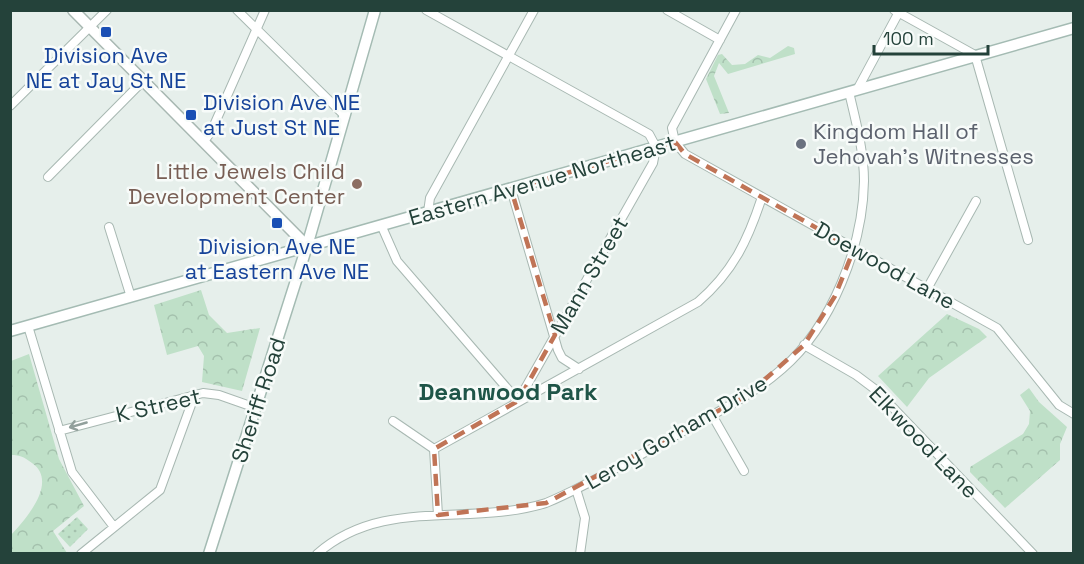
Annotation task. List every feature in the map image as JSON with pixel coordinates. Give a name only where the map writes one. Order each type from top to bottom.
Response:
[{"type":"main road","points":[[74,10],[307,246]]},
{"type":"main road","points":[[371,29],[375,10]]},
{"type":"main road","points":[[371,29],[380,10]]},
{"type":"main road","name":"Eastern Avenue Northeast","points":[[10,331],[1074,28]]},
{"type":"main road","name":"Sheriff Road","points":[[209,554],[307,246],[371,29]]},
{"type":"street","points":[[10,106],[106,10]]},
{"type":"street","points":[[237,10],[345,116]]},
{"type":"street","points":[[204,141],[211,132],[265,10]]},
{"type":"street","points":[[426,10],[649,134],[656,147]]},
{"type":"street","points":[[428,212],[430,198],[534,10]]},
{"type":"street","points":[[667,10],[720,40]]},
{"type":"street","points":[[675,142],[672,128],[736,10]]},
{"type":"street","points":[[853,91],[898,11],[975,55],[1028,240]]},
{"type":"street","points":[[48,177],[144,80]]},
{"type":"street","name":"Leroy Gorham Drive","points":[[317,554],[339,536],[360,526],[382,520],[539,505],[576,489],[712,415],[762,385],[784,367],[804,345],[835,296],[854,249],[862,208],[864,181],[853,91]]},
{"type":"street","name":"Doewood Lane","points":[[675,142],[685,154],[997,328],[1059,405],[1074,414]]},
{"type":"street","name":"Mann Street","points":[[518,401],[653,163],[656,147]]},
{"type":"street","points":[[511,189],[562,358],[579,369]]},
{"type":"street","points":[[434,449],[679,314],[713,288],[739,256],[750,236],[762,197]]},
{"type":"street","points":[[927,289],[976,201]]},
{"type":"street","points":[[382,226],[397,261],[518,401]]},
{"type":"street","points":[[109,227],[131,297]]},
{"type":"street","points":[[28,326],[74,477],[114,527]]},
{"type":"street","name":"Elkwood Lane","points":[[804,345],[856,375],[876,390],[1033,554]]},
{"type":"street","name":"K Street","points":[[59,431],[195,394],[213,393],[256,408]]},
{"type":"street","points":[[81,554],[160,490],[195,394]]},
{"type":"street","points":[[712,415],[744,471]]},
{"type":"street","points":[[393,421],[434,449]]},
{"type":"street","points":[[434,449],[438,515]]},
{"type":"street","points":[[576,489],[585,518],[580,554]]},
{"type":"highlighted area","points":[[675,142],[685,154],[854,249],[835,296],[804,345],[746,396],[546,503],[438,515],[434,449],[518,401],[555,335],[511,189]]},
{"type":"green space","points":[[788,46],[794,48],[795,54],[728,74],[719,63],[714,76],[729,113],[720,114],[706,79],[718,55],[722,54],[732,65],[745,64],[758,55],[770,58]]},
{"type":"green space","points":[[201,290],[209,315],[227,333],[260,328],[242,391],[202,382],[204,356],[198,346],[167,355],[154,305]]},
{"type":"green space","points":[[947,314],[979,329],[987,337],[929,378],[907,407],[878,376]]},
{"type":"green space","points":[[29,354],[59,459],[84,506],[53,531],[67,553],[11,553],[11,535],[31,511],[41,490],[42,480],[39,471],[32,463],[17,455],[11,455],[11,361]]},
{"type":"green space","points":[[1029,388],[1039,402],[1067,427],[1060,444],[1060,460],[1005,508],[970,472],[970,467],[1023,434],[1029,424],[1030,411],[1020,395]]},
{"type":"green space","points":[[77,517],[88,529],[70,547],[58,534]]},
{"type":"place","name":"Division Ave NE at Jay St NE","points":[[106,32]]},
{"type":"place","name":"Division Ave NE at Just St NE","points":[[191,115]]},
{"type":"place","name":"Kingdom Hall of Jehovah’s Witnesses","points":[[801,144]]},
{"type":"place","name":"Little Jewels Child Development Center","points":[[357,184]]},
{"type":"place","name":"Division Ave NE at Eastern Ave NE","points":[[277,223]]},
{"type":"district","name":"Deanwood Park","points":[[508,391]]}]
